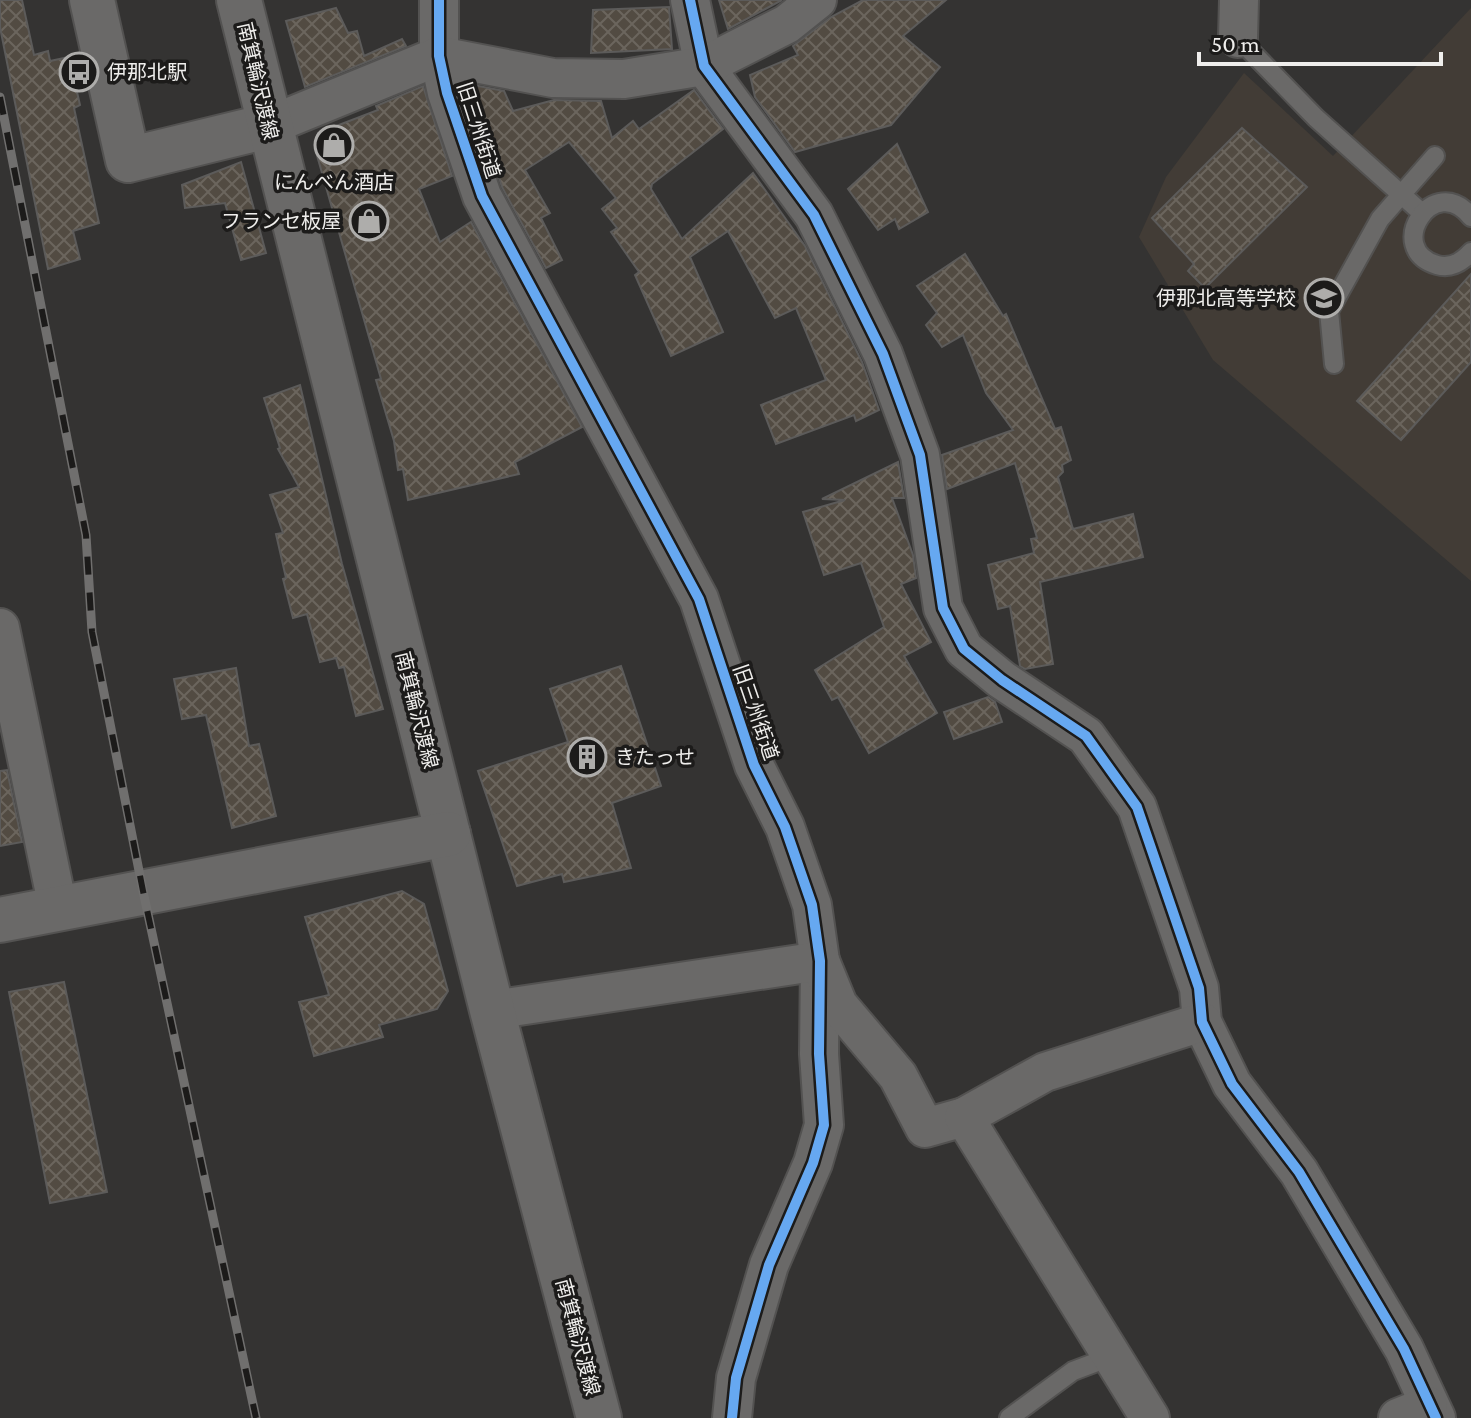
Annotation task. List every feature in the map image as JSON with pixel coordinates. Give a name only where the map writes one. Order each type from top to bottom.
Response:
[{"type":"main road","points":[[92,0],[128,160],[268,126]]},
{"type":"main road","name":"南箕輪沢渡線","points":[[239,0],[268,126],[492,1010],[599,1418]]},
{"type":"main road","points":[[0,920],[448,834]]},
{"type":"street","name":"旧三州街道","points":[[439,0],[439,56],[447,93],[482,196],[699,599],[754,765],[785,827],[812,905],[820,961],[819,1054],[824,1125],[813,1163],[769,1265],[736,1378],[732,1418]]},
{"type":"street","points":[[690,0],[704,66],[814,215],[883,354],[920,455],[943,608],[964,649],[1002,680],[1086,736],[1137,807],[1199,988],[1202,1022],[1232,1084],[1299,1172],[1404,1349],[1421,1414]]},
{"type":"street","points":[[268,126],[439,56],[553,78],[624,79],[704,66],[787,24],[817,0]]},
{"type":"street","points":[[1238,38],[1239,0]]},
{"type":"street","points":[[0,628],[58,908]]},
{"type":"street","points":[[492,1010],[820,961],[838,1005],[898,1076],[925,1128],[964,1117],[1045,1072],[1202,1022]]},
{"type":"street","points":[[964,1117],[1150,1418]]},
{"type":"lane","points":[[1238,38],[1316,118],[1422,213]]},
{"type":"lane","points":[[1334,364],[1329,311],[1352,264],[1401,192],[1435,156]]},
{"type":"lane","points":[[1471,217],[1451,204],[1440,203],[1422,213],[1413,231],[1414,242],[1424,259],[1443,266],[1453,265],[1471,252]]},
{"type":"lane","points":[[1009,1418],[1073,1371],[1110,1357]]},
{"type":"shaded area","name":"伊那北高等学校","points":[[1471,8],[1471,581],[1213,360],[1139,237],[1166,177],[1244,73],[1333,156]]},
{"type":"building","points":[[0,0],[22,0],[34,55],[48,51],[50,61],[69,57],[80,105],[74,108],[99,223],[73,231],[80,259],[48,269],[0,27]]},
{"type":"building","points":[[719,0],[782,0],[728,29]]},
{"type":"building","points":[[863,0],[946,0],[903,36],[940,67],[891,125],[795,152],[755,97],[750,75],[798,55],[793,46],[831,17]]},
{"type":"building","points":[[669,7],[672,49],[591,53],[593,10]]},
{"type":"building","points":[[336,8],[348,33],[357,31],[364,56],[402,39],[406,46],[305,87],[286,21]]},
{"type":"building","points":[[468,84],[504,91],[513,111],[554,100],[601,101],[612,138],[633,121],[639,129],[694,90],[723,129],[652,184],[651,189],[682,239],[753,173],[805,246],[862,362],[879,410],[856,421],[854,415],[776,444],[761,405],[826,380],[796,308],[775,318],[728,231],[690,257],[723,332],[671,356],[635,275],[639,272],[611,232],[617,228],[602,209],[616,198],[569,142],[525,170],[550,213],[541,218],[562,260],[546,268],[502,187]]},
{"type":"building","points":[[423,86],[452,176],[419,189],[440,242],[471,222],[582,427],[515,462],[519,474],[408,500],[403,469],[398,470],[394,441],[376,380],[381,379],[316,152],[320,151],[318,133],[378,110],[376,106]]},
{"type":"building","points":[[1242,128],[1307,187],[1205,288],[1188,271],[1194,264],[1152,218]]},
{"type":"building","points":[[897,144],[928,212],[899,229],[895,219],[878,230],[848,189]]},
{"type":"building","points":[[241,162],[266,253],[241,260],[225,203],[185,208],[182,185]]},
{"type":"building","points":[[965,254],[1003,316],[1006,314],[1055,429],[1061,427],[1071,460],[1062,465],[1063,472],[1058,477],[1073,529],[1133,514],[1143,557],[1040,582],[1053,664],[1025,669],[1020,666],[1010,606],[998,609],[988,565],[1034,553],[1031,539],[1037,538],[1015,463],[947,489],[942,455],[1013,430],[986,393],[963,335],[942,347],[926,325],[937,313],[917,286]]},
{"type":"building","points":[[1471,274],[1471,362],[1401,440],[1357,401]]},
{"type":"building","points":[[300,385],[342,564],[383,709],[356,716],[344,667],[339,668],[336,658],[320,662],[307,614],[293,618],[283,579],[286,578],[276,534],[283,533],[270,495],[299,487],[278,449],[264,398]]},
{"type":"building","points":[[898,462],[904,498],[892,498],[913,555],[916,578],[901,584],[931,642],[904,656],[937,713],[869,753],[838,697],[832,700],[815,670],[884,627],[861,563],[824,575],[803,512],[845,500],[822,499]]},
{"type":"building","name":"きたっせ","points":[[621,666],[661,786],[612,803],[631,868],[564,882],[562,874],[517,886],[478,771],[568,742],[550,689]]},
{"type":"building","points":[[236,668],[249,746],[259,744],[276,816],[232,828],[206,715],[182,719],[174,679]]},
{"type":"building","points":[[988,697],[995,702],[1002,722],[954,739],[944,712]]},
{"type":"building","points":[[7,770],[22,842],[0,846],[0,771]]},
{"type":"building","points":[[402,891],[424,904],[448,991],[437,1009],[379,1025],[383,1037],[314,1056],[299,1002],[329,995],[305,917]]},
{"type":"building","points":[[64,982],[107,1192],[50,1203],[9,992]]},
{"type":"railway","points":[[0,97],[86,535],[92,632],[143,891],[256,1418]]},
{"type":"cycle path","points":[[439,0],[439,56],[447,93],[482,196],[699,599],[754,765],[785,827],[812,905],[820,961],[819,1054],[824,1125],[813,1163],[769,1265],[736,1378],[732,1418]]},
{"type":"cycle path","points":[[690,0],[704,66],[814,215],[883,354],[920,455],[943,608],[964,649],[1002,680],[1086,736],[1137,807],[1199,988],[1202,1022],[1232,1084],[1299,1172],[1404,1349],[1436,1418]]},
{"type":"place","name":"伊那北駅","points":[[79,72]]},
{"type":"place","name":"にんべん酒店","points":[[334,145]]},
{"type":"place","name":"フランセ板屋","points":[[369,221]]},
{"type":"place","name":"伊那北高等学校","points":[[1324,298]]},
{"type":"place","name":"きたっせ","points":[[587,757]]}]
